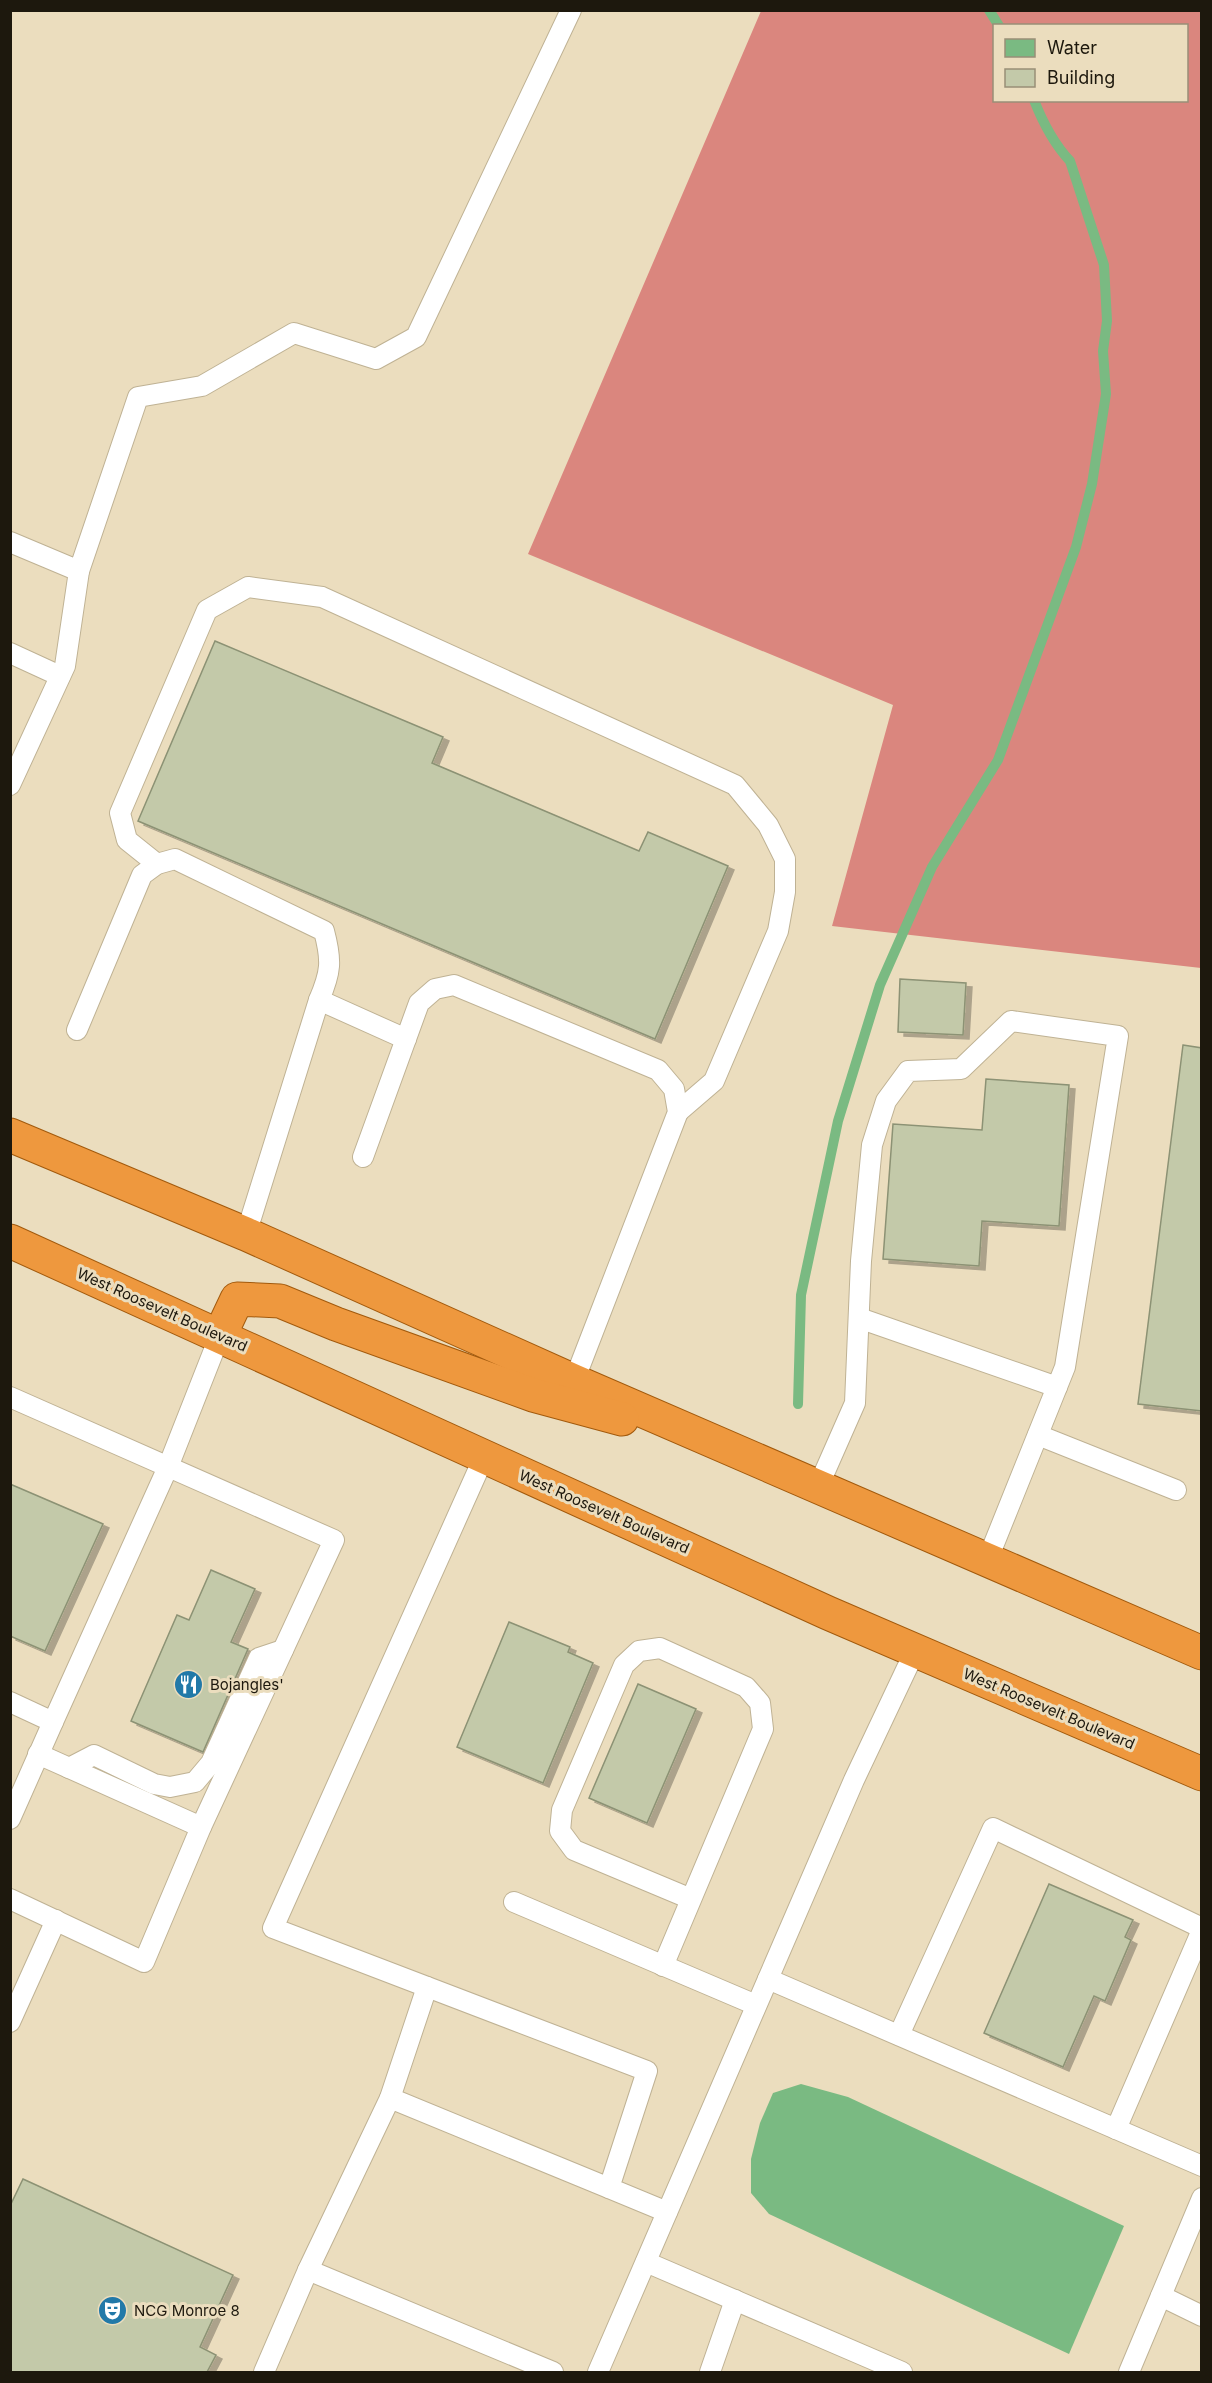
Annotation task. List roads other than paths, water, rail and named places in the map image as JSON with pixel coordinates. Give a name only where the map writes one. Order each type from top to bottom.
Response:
[{"type":"highway","points":[[10,1135],[246,1234],[574,1381],[1202,1653]]},
{"type":"highway","name":"West Roosevelt Boulevard","points":[[10,1241],[915,1651],[1202,1774]]},
{"type":"highway","points":[[220,1335],[237,1299],[280,1301],[336,1324],[533,1395],[736,1451]]},
{"type":"lane","points":[[10,785],[65,666],[79,571],[138,397],[202,386],[294,333],[376,359],[416,337],[571,10]]},
{"type":"lane","points":[[10,542],[79,571]]},
{"type":"lane","points":[[157,864],[127,840],[120,813],[207,610],[248,587],[322,597],[735,785],[768,825],[785,859],[785,892],[778,932],[714,1081],[678,1112],[574,1381]]},
{"type":"lane","points":[[10,653],[60,676]]},
{"type":"lane","points":[[76,1030],[142,875],[157,864],[175,859],[324,931],[330,952],[329,976],[319,1000],[246,1234]]},
{"type":"lane","points":[[363,1157],[419,1004],[435,989],[454,985],[658,1070],[674,1089],[678,1112]]},
{"type":"lane","points":[[319,1000],[406,1039]]},
{"type":"lane","points":[[818,1487],[855,1403],[861,1261],[872,1144],[886,1101],[908,1071],[962,1070],[1011,1021],[1118,1036],[1065,1367],[987,1561]]},
{"type":"lane","points":[[859,1318],[1057,1387]]},
{"type":"lane","points":[[10,1819],[168,1467],[220,1335]]},
{"type":"lane","points":[[10,1397],[334,1540],[201,1827],[144,1962],[10,1899]]},
{"type":"lane","points":[[1038,1435],[1176,1490]]},
{"type":"lane","points":[[484,1457],[273,1928],[647,2072],[609,2188]]},
{"type":"lane","points":[[663,1966],[692,1899],[763,1729],[760,1703],[746,1687],[660,1648],[639,1651],[624,1665],[562,1810],[560,1830],[574,1850],[692,1899]]},
{"type":"lane","points":[[69,1767],[94,1755],[154,1784],[170,1787],[195,1782],[211,1763],[259,1659],[283,1650]]},
{"type":"lane","points":[[598,2373],[854,1780],[915,1651]]},
{"type":"lane","points":[[10,1702],[53,1722]]},
{"type":"lane","points":[[38,1754],[201,1827]]},
{"type":"lane","points":[[899,2035],[993,1828],[1202,1929],[1116,2129]]},
{"type":"lane","points":[[514,1902],[756,2005]]},
{"type":"lane","points":[[10,2022],[56,1920]]},
{"type":"lane","points":[[768,1978],[1202,2166]]},
{"type":"lane","points":[[264,2373],[308,2270],[390,2098],[427,1987]]},
{"type":"lane","points":[[390,2098],[667,2212]]},
{"type":"lane","points":[[1136,2370],[1161,2296],[1202,2198]]},
{"type":"lane","points":[[646,2262],[902,2373]]},
{"type":"lane","points":[[308,2270],[554,2373]]},
{"type":"lane","points":[[1161,2296],[1202,2316]]},
{"type":"lane","points":[[710,2373],[735,2300]]},
{"type":"water","points":[[801,2084],[848,2097],[1124,2226],[1069,2354],[769,2214],[751,2193],[751,2159],[760,2123],[773,2093]]},
{"type":"waterway","points":[[989,10],[998,24]]},
{"type":"waterway","points":[[798,1404],[801,1295],[838,1121],[880,985],[932,867],[998,760],[1076,547],[1092,484],[1106,394],[1103,351],[1107,321],[1104,265],[1070,161],[1049,132],[1035,102]]},
{"type":"place","name":"Bojangles'","points":[[189,1685]]},
{"type":"place","name":"NCG Monroe 8","points":[[113,2311]]}]
